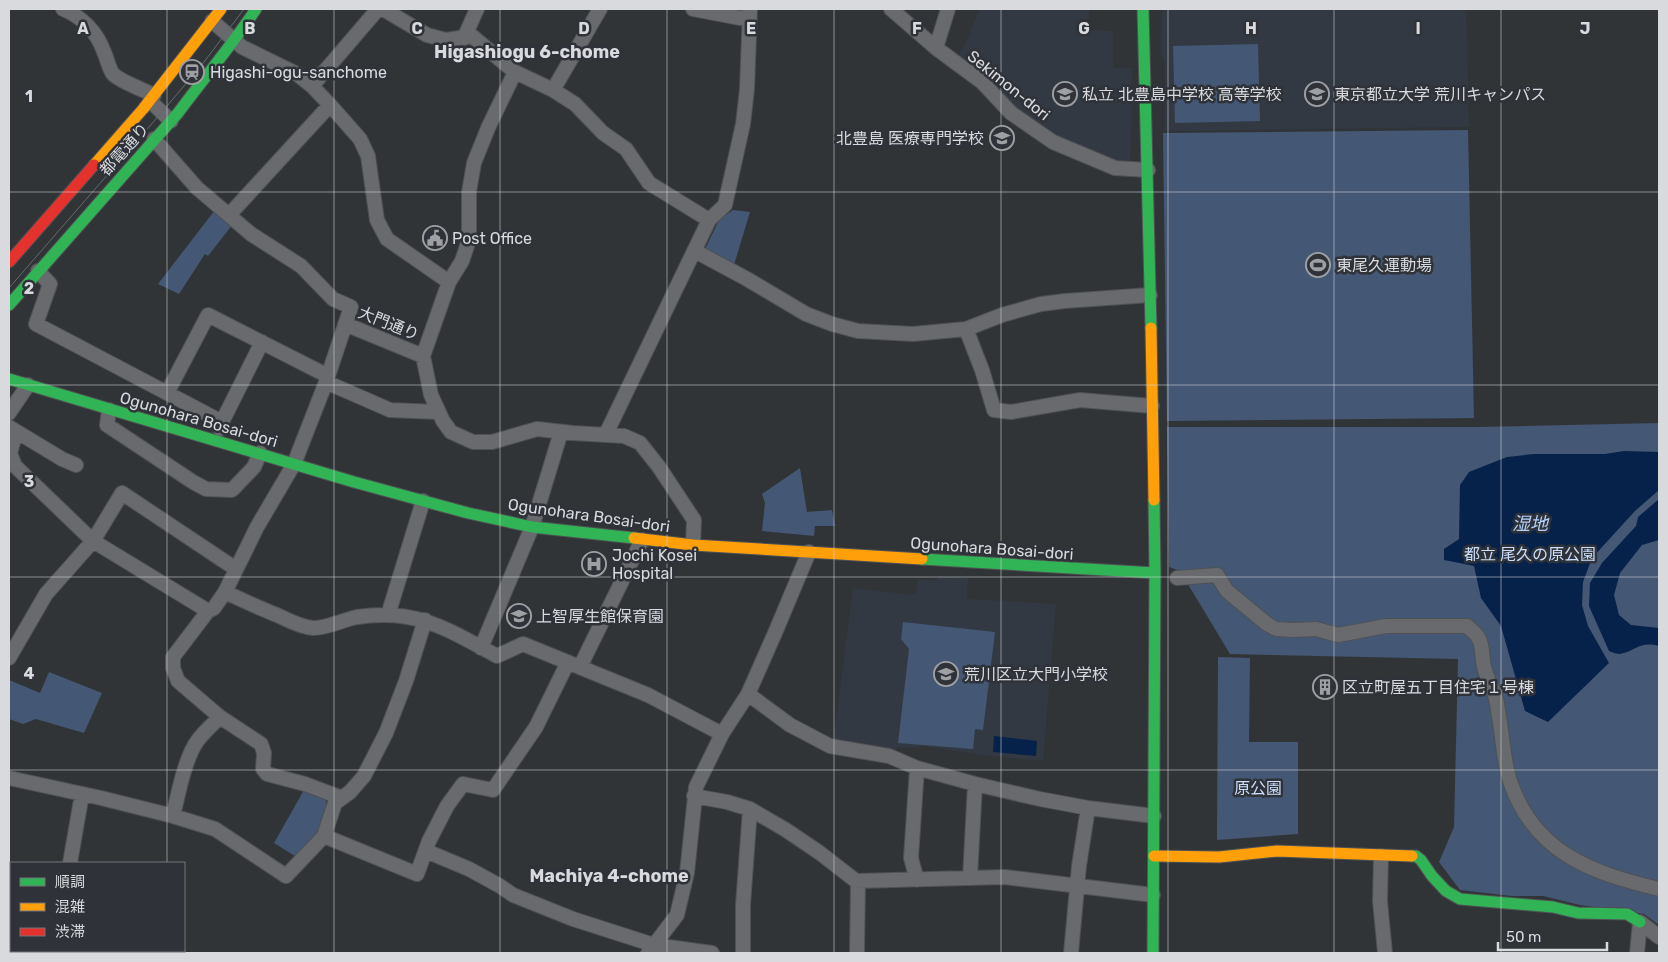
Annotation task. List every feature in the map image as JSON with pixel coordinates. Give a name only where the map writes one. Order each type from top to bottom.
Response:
[{"type":"street","points":[[63,9],[70,12],[90,28],[102,46],[112,73],[152,98],[171,121]]},
{"type":"street","name":"都電通り","points":[[9,262],[152,98],[221,9]]},
{"type":"street","name":"都電通り","points":[[9,305],[171,121],[234,42],[256,9]]},
{"type":"street","points":[[312,86],[378,9]]},
{"type":"street","points":[[383,9],[427,34],[446,40],[472,36],[515,72],[553,90],[575,104],[603,133],[626,149],[649,182],[709,220]]},
{"type":"street","points":[[464,38],[477,9]]},
{"type":"street","points":[[553,90],[600,9]]},
{"type":"street","points":[[693,9],[740,18],[749,13]]},
{"type":"street","name":"Sekimon-dori","points":[[891,9],[936,48],[982,82],[1011,113],[1053,142],[1116,168],[1148,170]]},
{"type":"street","points":[[936,48],[948,9]]},
{"type":"street","points":[[1144,9],[1155,573],[1153,953]]},
{"type":"street","points":[[606,434],[709,220],[725,205],[743,124],[747,89],[749,13]]},
{"type":"street","points":[[212,21],[234,42],[297,74],[312,86],[330,105],[360,139],[368,156],[377,220],[387,238],[449,282]]},
{"type":"street","points":[[423,356],[449,282],[462,261],[469,240],[469,192],[474,163],[488,128],[515,72]]},
{"type":"street","points":[[230,215],[330,105]]},
{"type":"street","name":"大門通り","points":[[154,139],[197,188],[251,234],[301,266],[334,298],[351,307],[345,324],[423,356],[431,395],[438,412],[451,432],[473,442],[492,442],[537,430],[624,436],[640,444],[659,467],[694,520],[692,545]]},
{"type":"street","points":[[695,251],[806,314],[858,331],[914,334],[966,330],[1002,315],[1040,304],[1150,295]]},
{"type":"street","points":[[38,271],[50,284],[36,324],[222,422]]},
{"type":"street","points":[[167,393],[208,315],[262,342],[327,379],[390,410],[438,412]]},
{"type":"street","points":[[342,798],[305,784],[267,774],[263,769],[264,753],[261,744],[220,717],[178,681],[173,668],[173,657],[208,611],[214,608],[257,527],[294,464],[327,379],[345,324]]},
{"type":"street","points":[[966,330],[982,370],[994,410],[1011,412],[1080,400],[1152,406]]},
{"type":"street","points":[[217,442],[222,422],[262,342]]},
{"type":"street","name":"Ogunohara Bosai-dori","points":[[9,379],[423,502],[532,527],[692,545],[1063,569],[1155,573]]},
{"type":"street","points":[[9,413],[28,385]]},
{"type":"street","points":[[109,410],[107,425],[206,489],[232,490],[254,466],[260,453]]},
{"type":"street","points":[[76,465],[62,459],[12,429],[10,453],[15,466],[93,541],[208,611]]},
{"type":"street","points":[[482,648],[532,527],[561,432]]},
{"type":"street","points":[[9,658],[14,634],[46,594],[93,541],[122,493],[236,569]]},
{"type":"street","points":[[388,615],[423,502]]},
{"type":"street","points":[[324,836],[417,874],[446,806],[463,784],[493,790],[536,727],[574,665],[642,540]]},
{"type":"street","points":[[651,949],[677,916],[686,873],[696,787],[722,734],[748,694],[808,552]]},
{"type":"street","points":[[1176,578],[1217,576],[1227,591],[1267,624],[1276,628],[1293,630],[1316,629],[1338,635],[1386,626],[1467,626],[1478,637],[1482,650],[1484,669],[1495,695],[1500,719],[1503,754],[1510,780],[1520,803],[1534,826],[1569,857],[1619,879],[1659,889]]},
{"type":"street","points":[[224,592],[298,624],[312,628],[356,617],[407,616],[442,626],[497,656],[523,644],[648,695],[722,734]]},
{"type":"street","points":[[9,778],[174,816],[215,829],[286,876],[324,836],[335,803],[350,792],[364,776],[386,733],[406,681],[425,620]]},
{"type":"street","points":[[748,694],[790,725],[830,746],[889,756],[918,768],[974,784],[1088,808],[1154,816]]},
{"type":"street","points":[[174,816],[181,783],[196,741],[220,717]]},
{"type":"street","points":[[918,768],[911,858],[918,880]]},
{"type":"street","points":[[970,878],[974,784]]},
{"type":"street","points":[[70,862],[82,794]]},
{"type":"street","points":[[694,796],[727,802],[750,810],[786,830],[856,881],[1005,877],[1153,895]]},
{"type":"street","points":[[1071,953],[1077,885],[1088,808]]},
{"type":"street","points":[[743,953],[743,905],[750,810]]},
{"type":"street","points":[[426,851],[469,869],[522,898],[651,949],[712,953]]},
{"type":"street","points":[[1154,856],[1219,857],[1277,851],[1416,856],[1446,892],[1460,899],[1553,906],[1578,913],[1627,914],[1659,937]]},
{"type":"street","points":[[1381,856],[1380,900],[1385,953]]},
{"type":"street","points":[[857,953],[858,881]]},
{"type":"street","points":[[1637,953],[1640,922]]},
{"type":"shaded area","name":"私立 北豊島中学校 高等学校","points":[[979,9],[1090,9],[1087,30],[1113,31],[1113,68],[1132,68],[1130,162],[1106,161],[1053,139],[1011,109],[958,56],[969,37]]},
{"type":"shaded area","name":"東京都立大学 荒川キャンパス","points":[[1162,9],[1466,9],[1469,127],[1165,131],[1165,62],[1161,56]]},
{"type":"shaded area","name":"荒川区立大門小学校","points":[[938,576],[968,578],[967,599],[1056,604],[1043,761],[982,755],[923,746],[911,748],[897,747],[896,753],[833,743],[853,588],[916,595],[918,579],[937,581]]},
{"type":"green space","points":[[1258,44],[1260,121],[1175,123],[1173,46]]},
{"type":"green space","name":"東尾久運動場","points":[[1468,130],[1474,418],[1167,421],[1163,133]]},
{"type":"green space","points":[[215,210],[233,224],[208,256],[205,254],[179,294],[158,284]]},
{"type":"green space","points":[[733,210],[750,212],[734,265],[705,249],[719,220]]},
{"type":"green space","name":"都立 尾久の原公園","points":[[1659,423],[1659,925],[1644,914],[1580,905],[1543,896],[1511,896],[1460,890],[1439,862],[1454,827],[1458,659],[1230,654],[1180,571],[1169,567],[1167,427],[1476,427]]},
{"type":"green space","points":[[800,468],[807,512],[832,510],[835,526],[815,526],[814,536],[762,531],[765,503],[762,494]]},
{"type":"green space","points":[[903,622],[995,632],[983,730],[975,729],[973,749],[898,743],[909,649],[901,639]]},
{"type":"green space","name":"原公園","points":[[1218,657],[1250,658],[1249,742],[1298,742],[1298,834],[1217,840]]},
{"type":"green space","points":[[49,672],[102,693],[84,733],[36,719],[23,724],[9,719],[9,680],[40,693]]},
{"type":"green space","points":[[304,790],[326,799],[327,808],[319,831],[298,858],[274,843]]},
{"type":"water","name":"湿地","points":[[1624,451],[1659,452],[1659,490],[1635,511],[1592,558],[1583,582],[1582,605],[1588,626],[1609,663],[1548,722],[1525,711],[1501,626],[1481,598],[1474,566],[1444,560],[1444,549],[1459,539],[1460,485],[1469,472],[1507,457],[1534,454],[1605,454]]},
{"type":"water","points":[[1659,499],[1659,540],[1642,545],[1620,573],[1614,595],[1619,615],[1631,625],[1659,628],[1659,646],[1646,645],[1620,654],[1609,651],[1589,606],[1590,583],[1602,563],[1636,526],[1638,517]]},
{"type":"water","points":[[994,736],[1037,741],[1036,756],[993,752]]},
{"type":"tram line","points":[[9,288],[162,112],[204,62],[244,9]]},
{"type":"traffic: fast","points":[[9,305],[178,113],[256,9]]},
{"type":"traffic: fast","points":[[1143,9],[1151,328]]},
{"type":"traffic: fast","points":[[9,379],[354,482],[468,513],[532,527],[634,538]]},
{"type":"traffic: fast","points":[[1153,953],[1154,500]]},
{"type":"traffic: fast","points":[[922,559],[1155,573]]},
{"type":"traffic: fast","points":[[1412,856],[1416,856],[1421,860],[1446,891],[1460,899],[1553,907],[1578,913],[1627,914],[1640,922]]},
{"type":"traffic: slow","points":[[94,165],[143,109],[221,9]]},
{"type":"traffic: slow","points":[[1151,328],[1154,500]]},
{"type":"traffic: slow","points":[[634,538],[693,545],[922,559]]},
{"type":"traffic: slow","points":[[1154,856],[1219,857],[1277,851],[1412,856]]},
{"type":"traffic: jam","points":[[9,262],[94,165]]},
{"type":"place","name":"Higashi-ogu-sanchome","points":[[192,72]]},
{"type":"place","name":"私立 北豊島中学校 高等学校","points":[[1065,94]]},
{"type":"place","name":"東京都立大学 荒川キャンパス","points":[[1317,94]]},
{"type":"place","name":"北豊島 医療専門学校","points":[[1002,138]]},
{"type":"place","name":"Post Office","points":[[435,238]]},
{"type":"place","name":"東尾久運動場","points":[[1318,265]]},
{"type":"place","name":"Jochi Kosei Hospital","points":[[594,564]]},
{"type":"place","name":"上智厚生館保育園","points":[[519,616]]},
{"type":"place","name":"荒川区立大門小学校","points":[[946,674]]},
{"type":"place","name":"区立町屋五丁目住宅１号棟","points":[[1325,687]]},
{"type":"district","name":"Higashiogu 6-chome","points":[[527,52]]},
{"type":"district","name":"Machiya 4-chome","points":[[609,876]]}]
